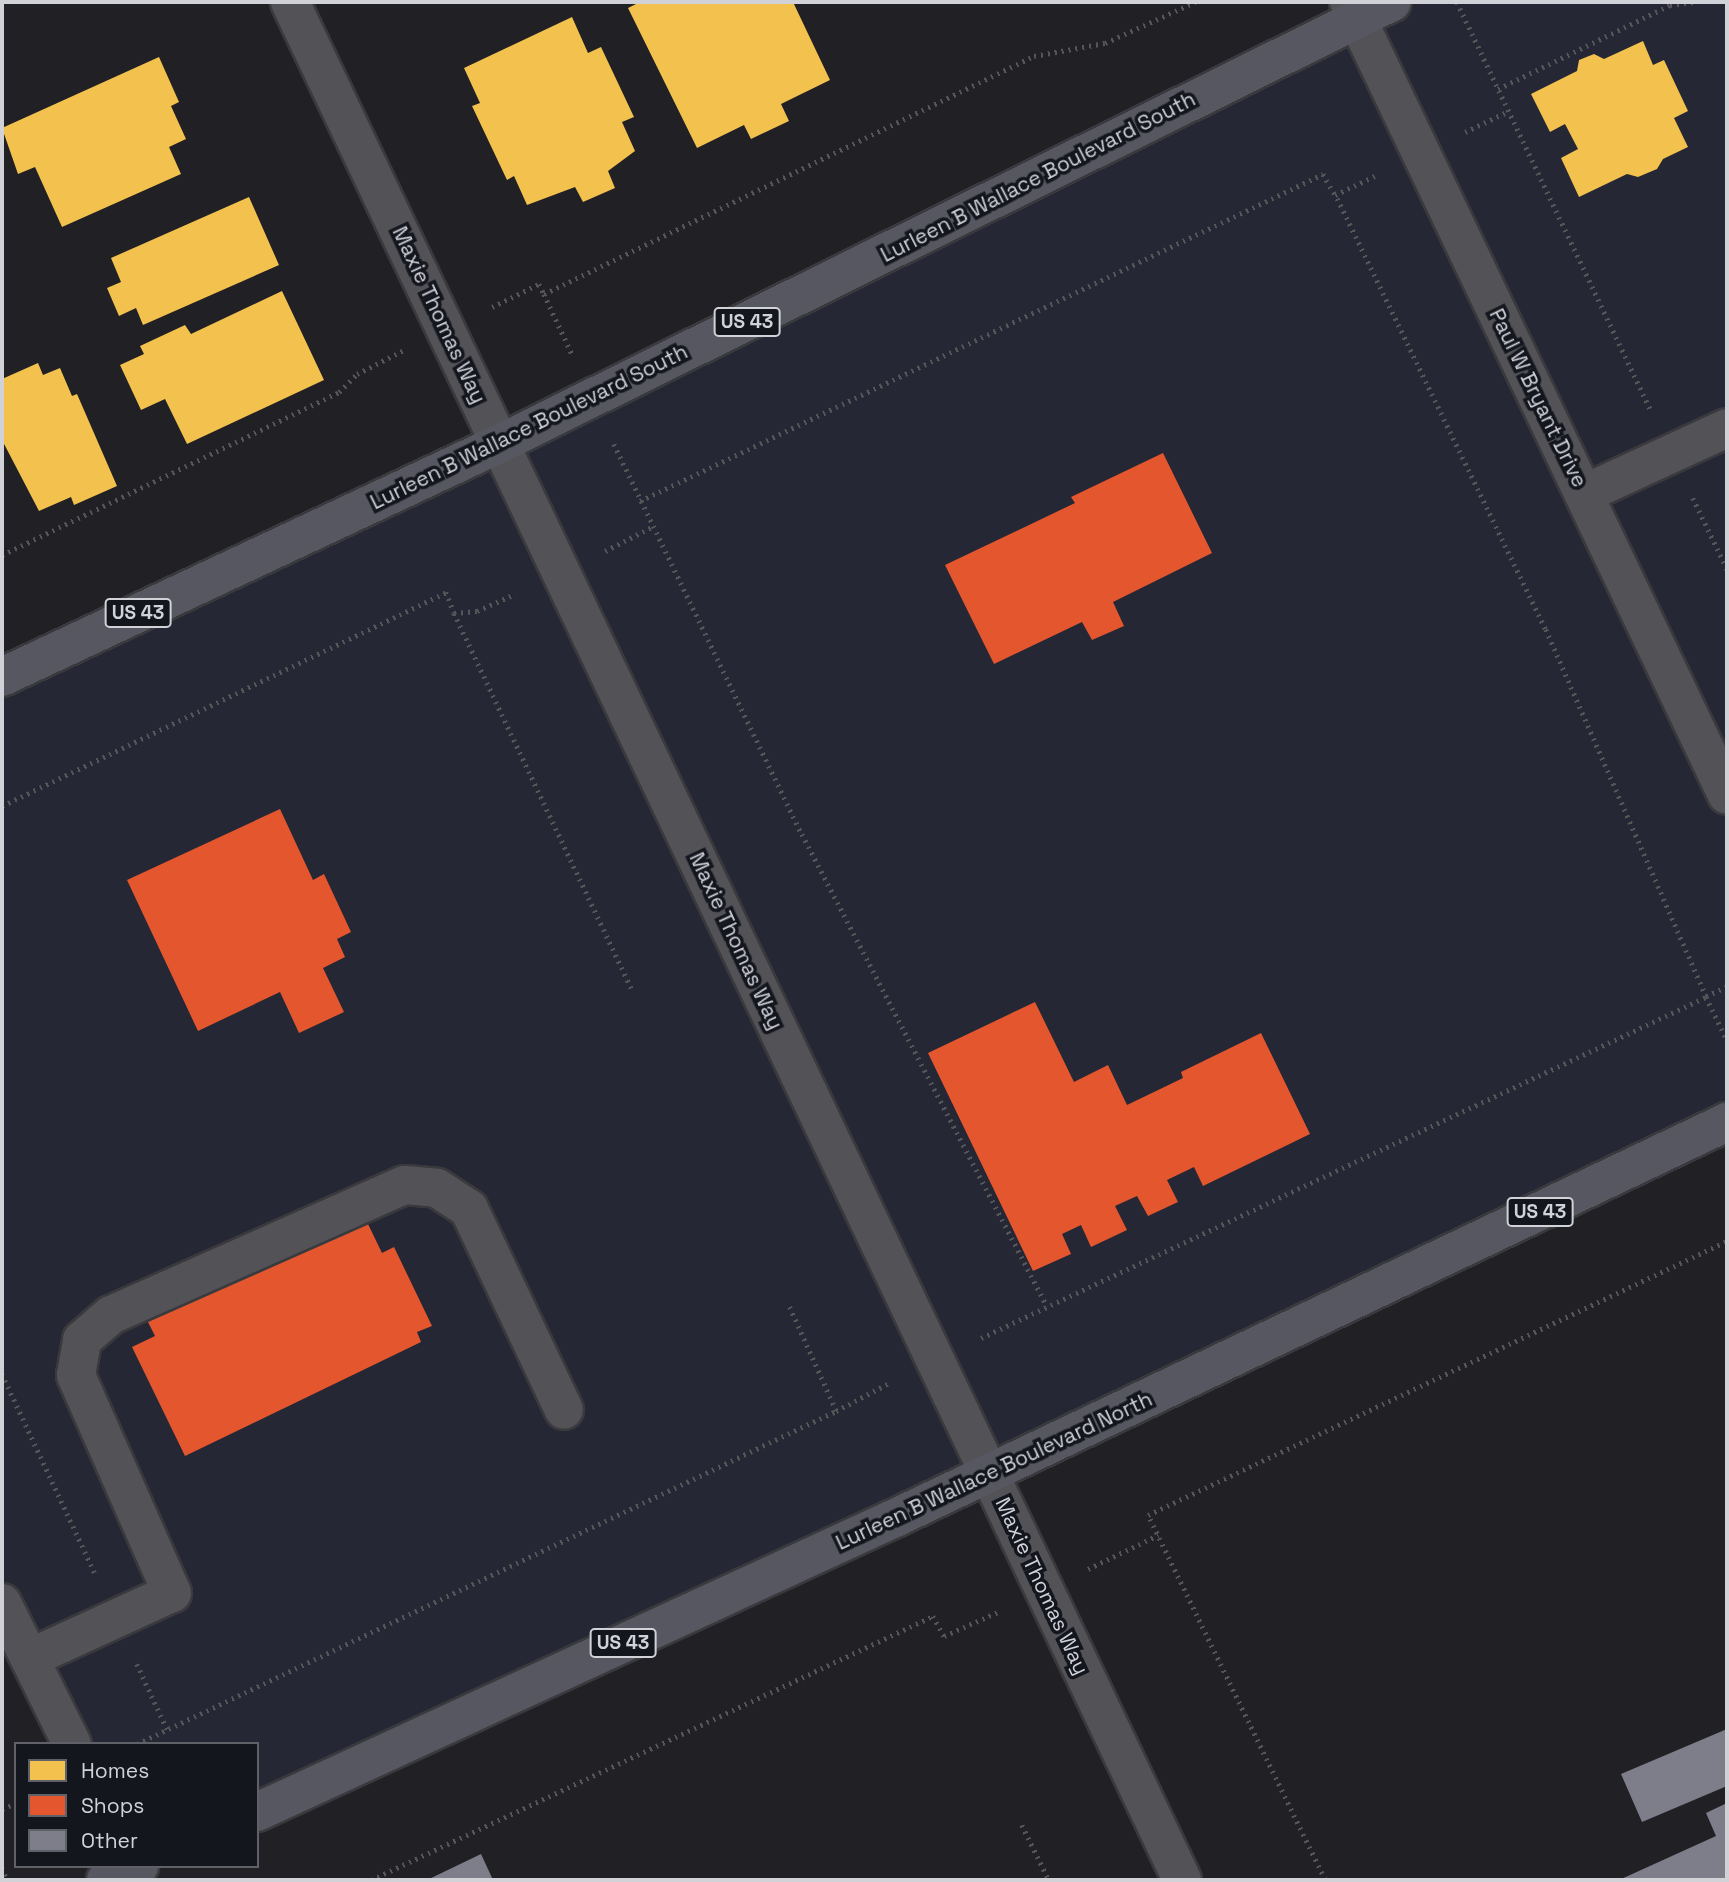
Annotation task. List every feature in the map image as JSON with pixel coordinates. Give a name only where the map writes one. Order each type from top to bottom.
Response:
[{"type":"highway","name":"Lurleen B Wallace Boulevard South","points":[[2,677],[593,397],[1352,10],[1392,2]]},
{"type":"highway","name":"Lurleen B Wallace Boulevard North","points":[[259,1811],[989,1474],[1727,1122]]},
{"type":"street","name":"Maxie Thomas Way","points":[[290,2],[1182,1880]]},
{"type":"street","name":"Paul W Bryant Drive","points":[[1352,10],[1584,494],[1716,744],[1727,795]]},
{"type":"street","points":[[1584,494],[1727,428]]},
{"type":"street","points":[[30,1658],[172,1593],[76,1375],[82,1340],[111,1315],[405,1185],[437,1188],[469,1209],[565,1410]]},
{"type":"street","points":[[2,1603],[71,1742]]},
{"type":"path","points":[[544,294],[1034,56],[1105,43],[1195,2]]},
{"type":"path","points":[[1457,2],[1727,569]]},
{"type":"path","points":[[1498,89],[1670,5],[1696,2]]},
{"type":"path","points":[[1335,195],[1509,111]]},
{"type":"path","points":[[640,500],[1323,174],[1545,629],[1727,1040]]},
{"type":"path","points":[[2,555],[339,392],[356,374],[539,284],[652,527],[802,834],[1047,1306]]},
{"type":"path","points":[[454,613],[477,611],[652,527]]},
{"type":"path","points":[[2,806],[446,592],[633,992]]},
{"type":"path","points":[[141,1742],[835,1411],[1047,1306],[1727,986]]},
{"type":"path","points":[[1325,1880],[1147,1515],[1727,1241]]},
{"type":"path","points":[[789,1306],[835,1411]]},
{"type":"path","points":[[2,1374],[167,1729]]},
{"type":"path","points":[[371,1880],[933,1616],[944,1636],[1045,1591],[1158,1535]]},
{"type":"path","points":[[1022,1825],[1049,1880]]},
{"type":"path","points":[[2,1868],[7,1880]]},
{"type":"shaded area","points":[[1413,2],[1727,2],[1727,1106],[259,1808],[259,1742],[71,1742],[2,1603],[2,678]]},
{"type":"building: Homes","points":[[640,2],[793,2],[830,80],[781,104],[789,121],[751,139],[744,125],[697,148],[628,8]]},
{"type":"building: Homes","points":[[572,17],[588,53],[601,47],[634,117],[622,122],[635,151],[608,171],[615,188],[583,202],[575,187],[527,205],[514,176],[507,180],[472,106],[480,103],[464,68]]},
{"type":"building: Homes","points":[[1643,41],[1653,65],[1664,60],[1688,111],[1674,118],[1688,147],[1663,159],[1657,169],[1638,177],[1627,174],[1579,197],[1561,158],[1578,149],[1565,124],[1550,132],[1531,94],[1577,71],[1579,60],[1594,54],[1604,59]]},
{"type":"building: Homes","points":[[159,57],[179,102],[171,106],[186,139],[169,147],[181,174],[62,227],[35,167],[18,174],[2,128]]},
{"type":"building: Homes","points":[[249,197],[279,265],[143,325],[136,308],[119,316],[107,288],[121,282],[111,258]]},
{"type":"building: Homes","points":[[282,291],[324,380],[187,444],[165,399],[141,410],[120,365],[144,354],[140,346],[185,325],[191,334]]},
{"type":"building: Homes","points":[[38,363],[43,375],[60,368],[72,396],[77,394],[117,486],[74,505],[71,497],[39,511],[2,440],[2,379]]},
{"type":"building: Shops","points":[[1163,453],[1212,553],[1113,602],[1124,626],[1092,640],[1082,622],[994,664],[945,565],[1075,503],[1071,497]]},
{"type":"building: Shops","points":[[280,809],[313,880],[324,874],[351,932],[337,939],[345,957],[323,968],[344,1012],[299,1033],[280,992],[198,1031],[127,880]]},
{"type":"building: Shops","points":[[1035,1002],[1074,1082],[1108,1065],[1127,1105],[1183,1078],[1181,1072],[1261,1033],[1310,1134],[1203,1186],[1194,1167],[1167,1180],[1178,1202],[1148,1216],[1137,1196],[1115,1206],[1127,1230],[1091,1247],[1081,1225],[1062,1234],[1071,1254],[1033,1271],[928,1053]]},
{"type":"building: Shops","points":[[367,1222],[382,1253],[394,1247],[432,1326],[417,1332],[421,1342],[185,1456],[132,1347],[155,1336],[147,1320],[333,1231],[335,1237]]},
{"type":"building: Other","points":[[1727,1729],[1727,1786],[1642,1822],[1621,1774]]},
{"type":"building: Other","points":[[1727,1803],[1727,1880],[1619,1880],[1716,1836],[1706,1813]]},
{"type":"building: Other","points":[[481,1854],[493,1880],[427,1880]]}]
